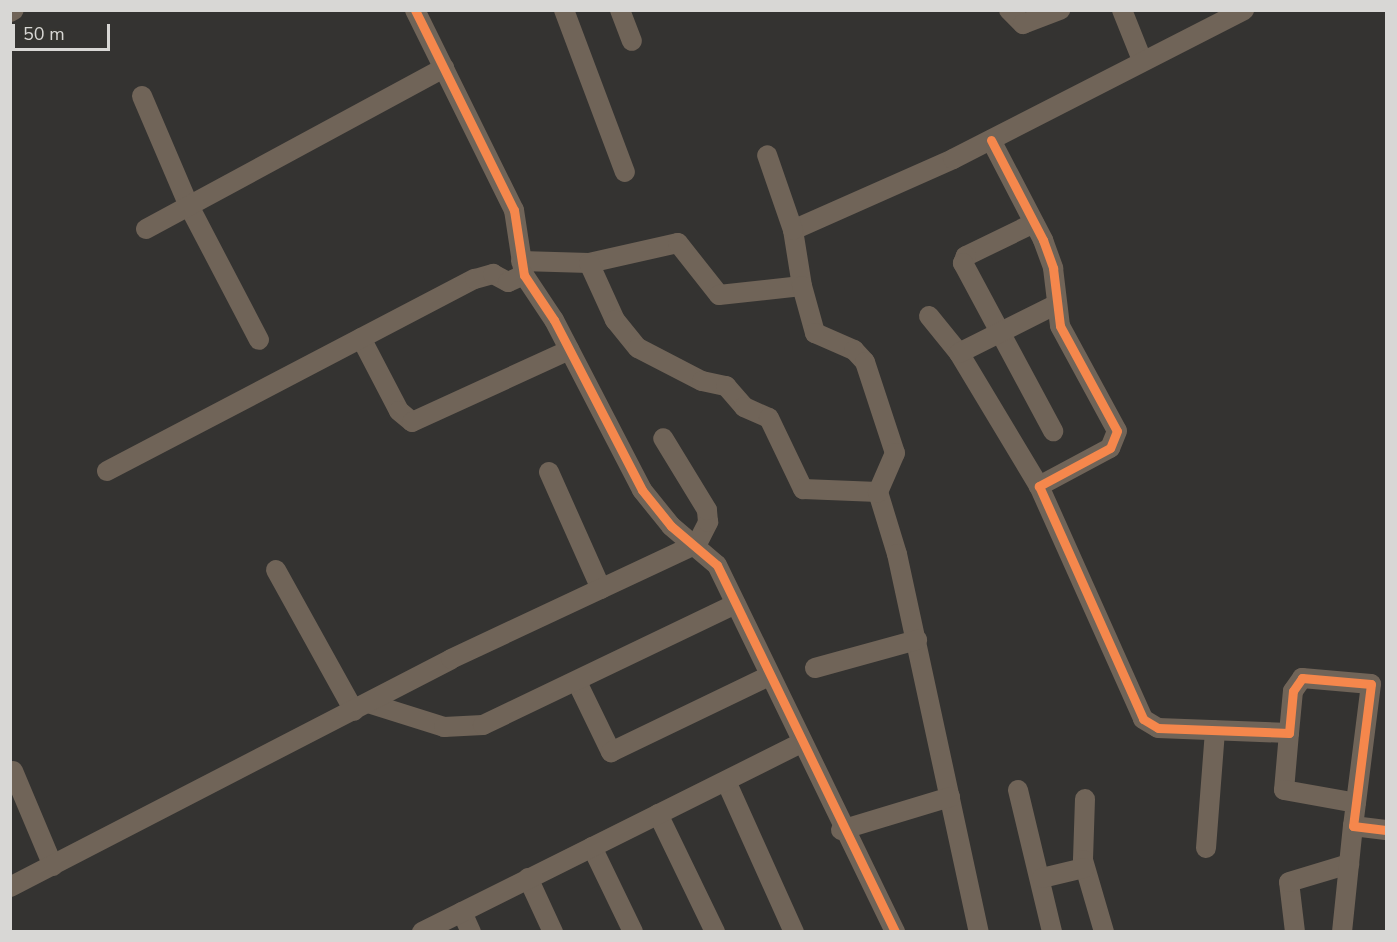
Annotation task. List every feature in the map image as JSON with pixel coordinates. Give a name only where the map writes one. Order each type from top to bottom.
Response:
[{"type":"street","points":[[564,10],[624,172]]},
{"type":"street","points":[[620,10],[632,41]]},
{"type":"street","points":[[1009,10],[1023,24],[1060,10]]},
{"type":"street","points":[[1122,10],[1142,60]]},
{"type":"street","points":[[793,230],[991,140],[1142,60],[1244,10]]},
{"type":"street","points":[[422,12],[444,68],[514,210],[523,268],[642,490],[671,526],[697,544],[717,565],[842,830],[895,932]]},
{"type":"street","points":[[146,229],[444,68]]},
{"type":"street","points":[[142,96],[189,206],[259,340]]},
{"type":"street","points":[[991,140],[1034,223],[1053,268],[1055,305],[1060,326],[1117,431],[1110,448],[1039,486]]},
{"type":"street","points":[[767,155],[793,230],[802,286],[815,333],[854,350],[865,362],[895,453],[878,492],[917,640],[979,932]]},
{"type":"street","points":[[1034,223],[963,259],[1053,431]]},
{"type":"street","points":[[107,471],[475,279],[493,274],[508,282],[523,268],[589,263],[678,243],[719,296],[802,286]]},
{"type":"street","points":[[589,263],[615,320],[638,348],[702,381],[726,386],[744,407],[769,418],[803,489],[878,492]]},
{"type":"street","points":[[959,353],[1055,305]]},
{"type":"street","points":[[929,316],[959,353],[1039,486],[1143,719],[1158,728],[1290,733]]},
{"type":"street","points":[[361,338],[399,411],[412,422],[569,351]]},
{"type":"street","points":[[10,887],[361,707],[697,544],[708,522],[707,510],[663,438]]},
{"type":"street","points":[[549,472],[601,589]]},
{"type":"street","points":[[276,570],[361,707],[444,727],[466,729],[578,684],[735,604]]},
{"type":"street","points":[[815,668],[917,640]]},
{"type":"street","points":[[578,684],[611,752],[769,676]]},
{"type":"street","points":[[1342,932],[1356,803],[1379,684],[1302,678],[1293,691],[1284,790],[1356,803]]},
{"type":"street","points":[[1206,849],[1215,730]]},
{"type":"street","points":[[422,932],[801,744]]},
{"type":"street","points":[[13,771],[53,866]]},
{"type":"street","points":[[726,781],[794,932]]},
{"type":"street","points":[[1018,790],[1042,878],[1052,932]]},
{"type":"street","points":[[842,830],[950,797]]},
{"type":"street","points":[[1085,799],[1084,868],[1104,932]]},
{"type":"street","points":[[658,814],[716,932]]},
{"type":"street","points":[[1353,826],[1386,830]]},
{"type":"street","points":[[592,847],[633,932]]},
{"type":"street","points":[[1295,932],[1289,882],[1349,864]]},
{"type":"street","points":[[1042,878],[1084,868]]},
{"type":"street","points":[[528,878],[553,932]]},
{"type":"street","points":[[462,912],[471,932]]},
{"type":"cycle path","points":[[415,10],[514,210],[524,275],[554,320],[642,490],[671,526],[717,565],[895,932]]},
{"type":"cycle path","points":[[991,140],[1043,240],[1053,268],[1060,326],[1117,431],[1110,448],[1039,486],[1143,719],[1158,728],[1289,733],[1293,691],[1302,678],[1371,684],[1353,826],[1386,830]]}]
